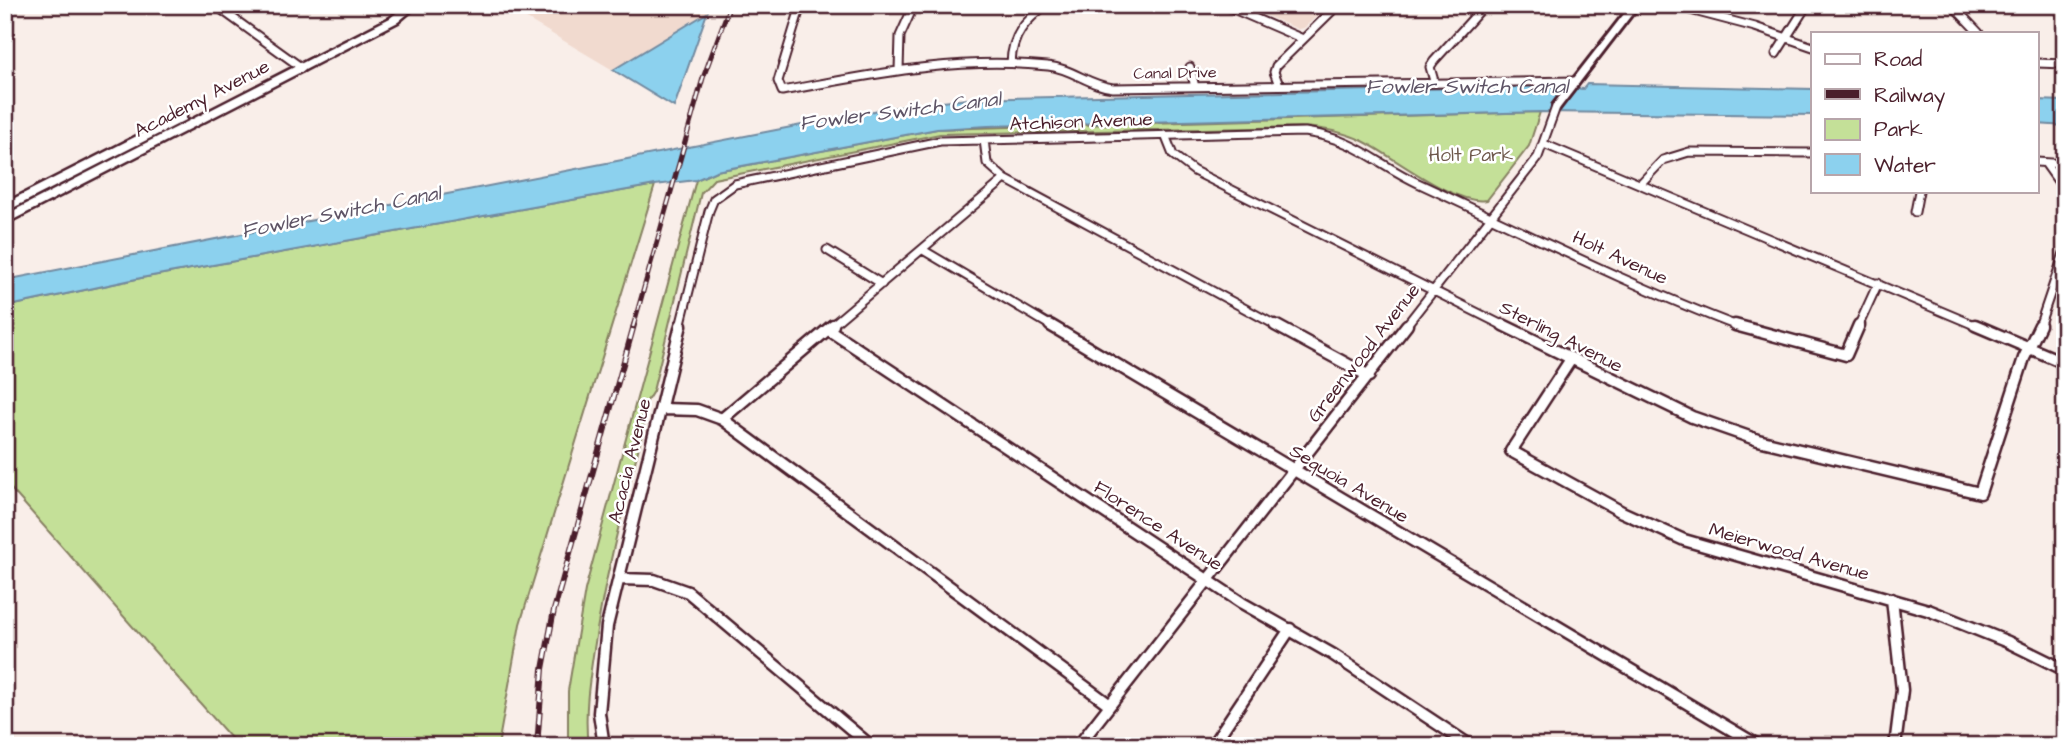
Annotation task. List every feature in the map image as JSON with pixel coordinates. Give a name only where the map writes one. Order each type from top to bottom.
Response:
[{"type":"main road","name":"Academy Avenue","points":[[5,220],[298,65],[383,16],[412,5]]},
{"type":"main road","name":"Academy Avenue","points":[[5,208],[156,130],[298,65]]},
{"type":"main road","points":[[81,180],[83,174],[140,143],[156,130]]},
{"type":"street","points":[[215,5],[298,65]]},
{"type":"street","name":"Canal Drive","points":[[801,5],[778,81],[782,91],[943,64],[1011,63],[1052,66],[1101,87],[1113,88],[1434,81],[1573,85]]},
{"type":"street","points":[[899,70],[897,55],[907,18],[914,5]]},
{"type":"street","points":[[1011,63],[1010,47],[1018,28],[1045,5]]},
{"type":"street","points":[[1224,5],[1303,39]]},
{"type":"street","points":[[1279,85],[1275,69],[1338,5]]},
{"type":"street","points":[[1434,81],[1430,67],[1434,61],[1485,5]]},
{"type":"street","name":"Greenwood Avenue","points":[[1078,746],[1295,472],[1538,157],[1556,107],[1635,5]]},
{"type":"street","points":[[1671,5],[1811,46]]},
{"type":"street","points":[[1776,54],[1807,5]]},
{"type":"street","points":[[1957,10],[1978,32]]},
{"type":"street","points":[[2038,63],[2065,64]]},
{"type":"street","points":[[1189,67],[1195,87]]},
{"type":"street","name":"Atchison Avenue","points":[[723,190],[750,178],[919,144],[1165,135],[1319,133]]},
{"type":"street","name":"Holt Avenue","points":[[1319,133],[1357,146],[1413,181],[1715,318],[1846,355],[1878,283]]},
{"type":"street","name":"Sterling Avenue","points":[[1165,135],[1173,155],[1194,171],[1663,405],[1723,429],[1980,493],[2029,348]]},
{"type":"street","points":[[984,140],[987,163],[1005,179],[1369,376]]},
{"type":"street","points":[[1544,144],[2065,363]]},
{"type":"street","points":[[1641,183],[1663,160],[1689,152],[1811,153]]},
{"type":"street","points":[[2041,162],[2065,164]]},
{"type":"street","points":[[2041,162],[2065,191]]},
{"type":"street","points":[[722,419],[1005,179]]},
{"type":"street","name":"Acacia Avenue","points":[[604,746],[599,713],[603,655],[618,579],[709,211],[723,190]]},
{"type":"street","points":[[1915,212],[1919,192]]},
{"type":"street","points":[[827,250],[882,284]]},
{"type":"street","name":"Sequoia Avenue","points":[[923,250],[1759,746]]},
{"type":"street","points":[[2029,348],[2065,250]]},
{"type":"street","name":"Florence Avenue","points":[[829,330],[1208,580],[1290,629],[1471,746]]},
{"type":"street","name":"Meierwood Avenue","points":[[1571,359],[1511,451],[1622,512],[1684,540],[1892,599],[1968,625],[2065,670]]},
{"type":"street","points":[[662,409],[686,409],[722,419],[1110,705]]},
{"type":"street","points":[[618,579],[650,578],[670,582],[688,592],[871,746]]},
{"type":"street","points":[[1892,599],[1902,690],[1895,746]]},
{"type":"street","points":[[1212,746],[1290,629]]},
{"type":"shaded area","points":[[516,5],[711,5],[707,13],[613,70],[510,9]]},
{"type":"shaded area","points":[[1241,5],[1329,5],[1304,28],[1298,29]]},
{"type":"green space","name":"Holt Park","points":[[1540,112],[1529,146],[1487,200],[1473,200],[1441,188],[1363,141],[1332,131],[1300,127],[940,134],[714,179],[701,193],[653,391],[641,411],[644,427],[610,565],[594,649],[587,710],[588,746],[568,746],[568,691],[585,590],[696,180],[716,171],[937,129]]},
{"type":"green space","points":[[655,185],[520,624],[498,746],[238,746],[5,482],[5,307],[141,278]]},
{"type":"water","points":[[707,13],[674,107],[613,70]]},
{"type":"water","name":"Fowler Switch Canal","points":[[1587,84],[1811,89],[1811,115],[1540,112],[937,129],[716,171],[696,180],[655,185],[141,278],[5,307],[5,280],[884,109],[968,99],[1552,86],[1583,89]]},
{"type":"water","points":[[2038,100],[2065,101],[2065,126],[2038,124]]},
{"type":"railway","points":[[633,327],[703,78],[730,5]]},
{"type":"railway","points":[[537,746],[543,669],[554,610],[634,325]]}]
